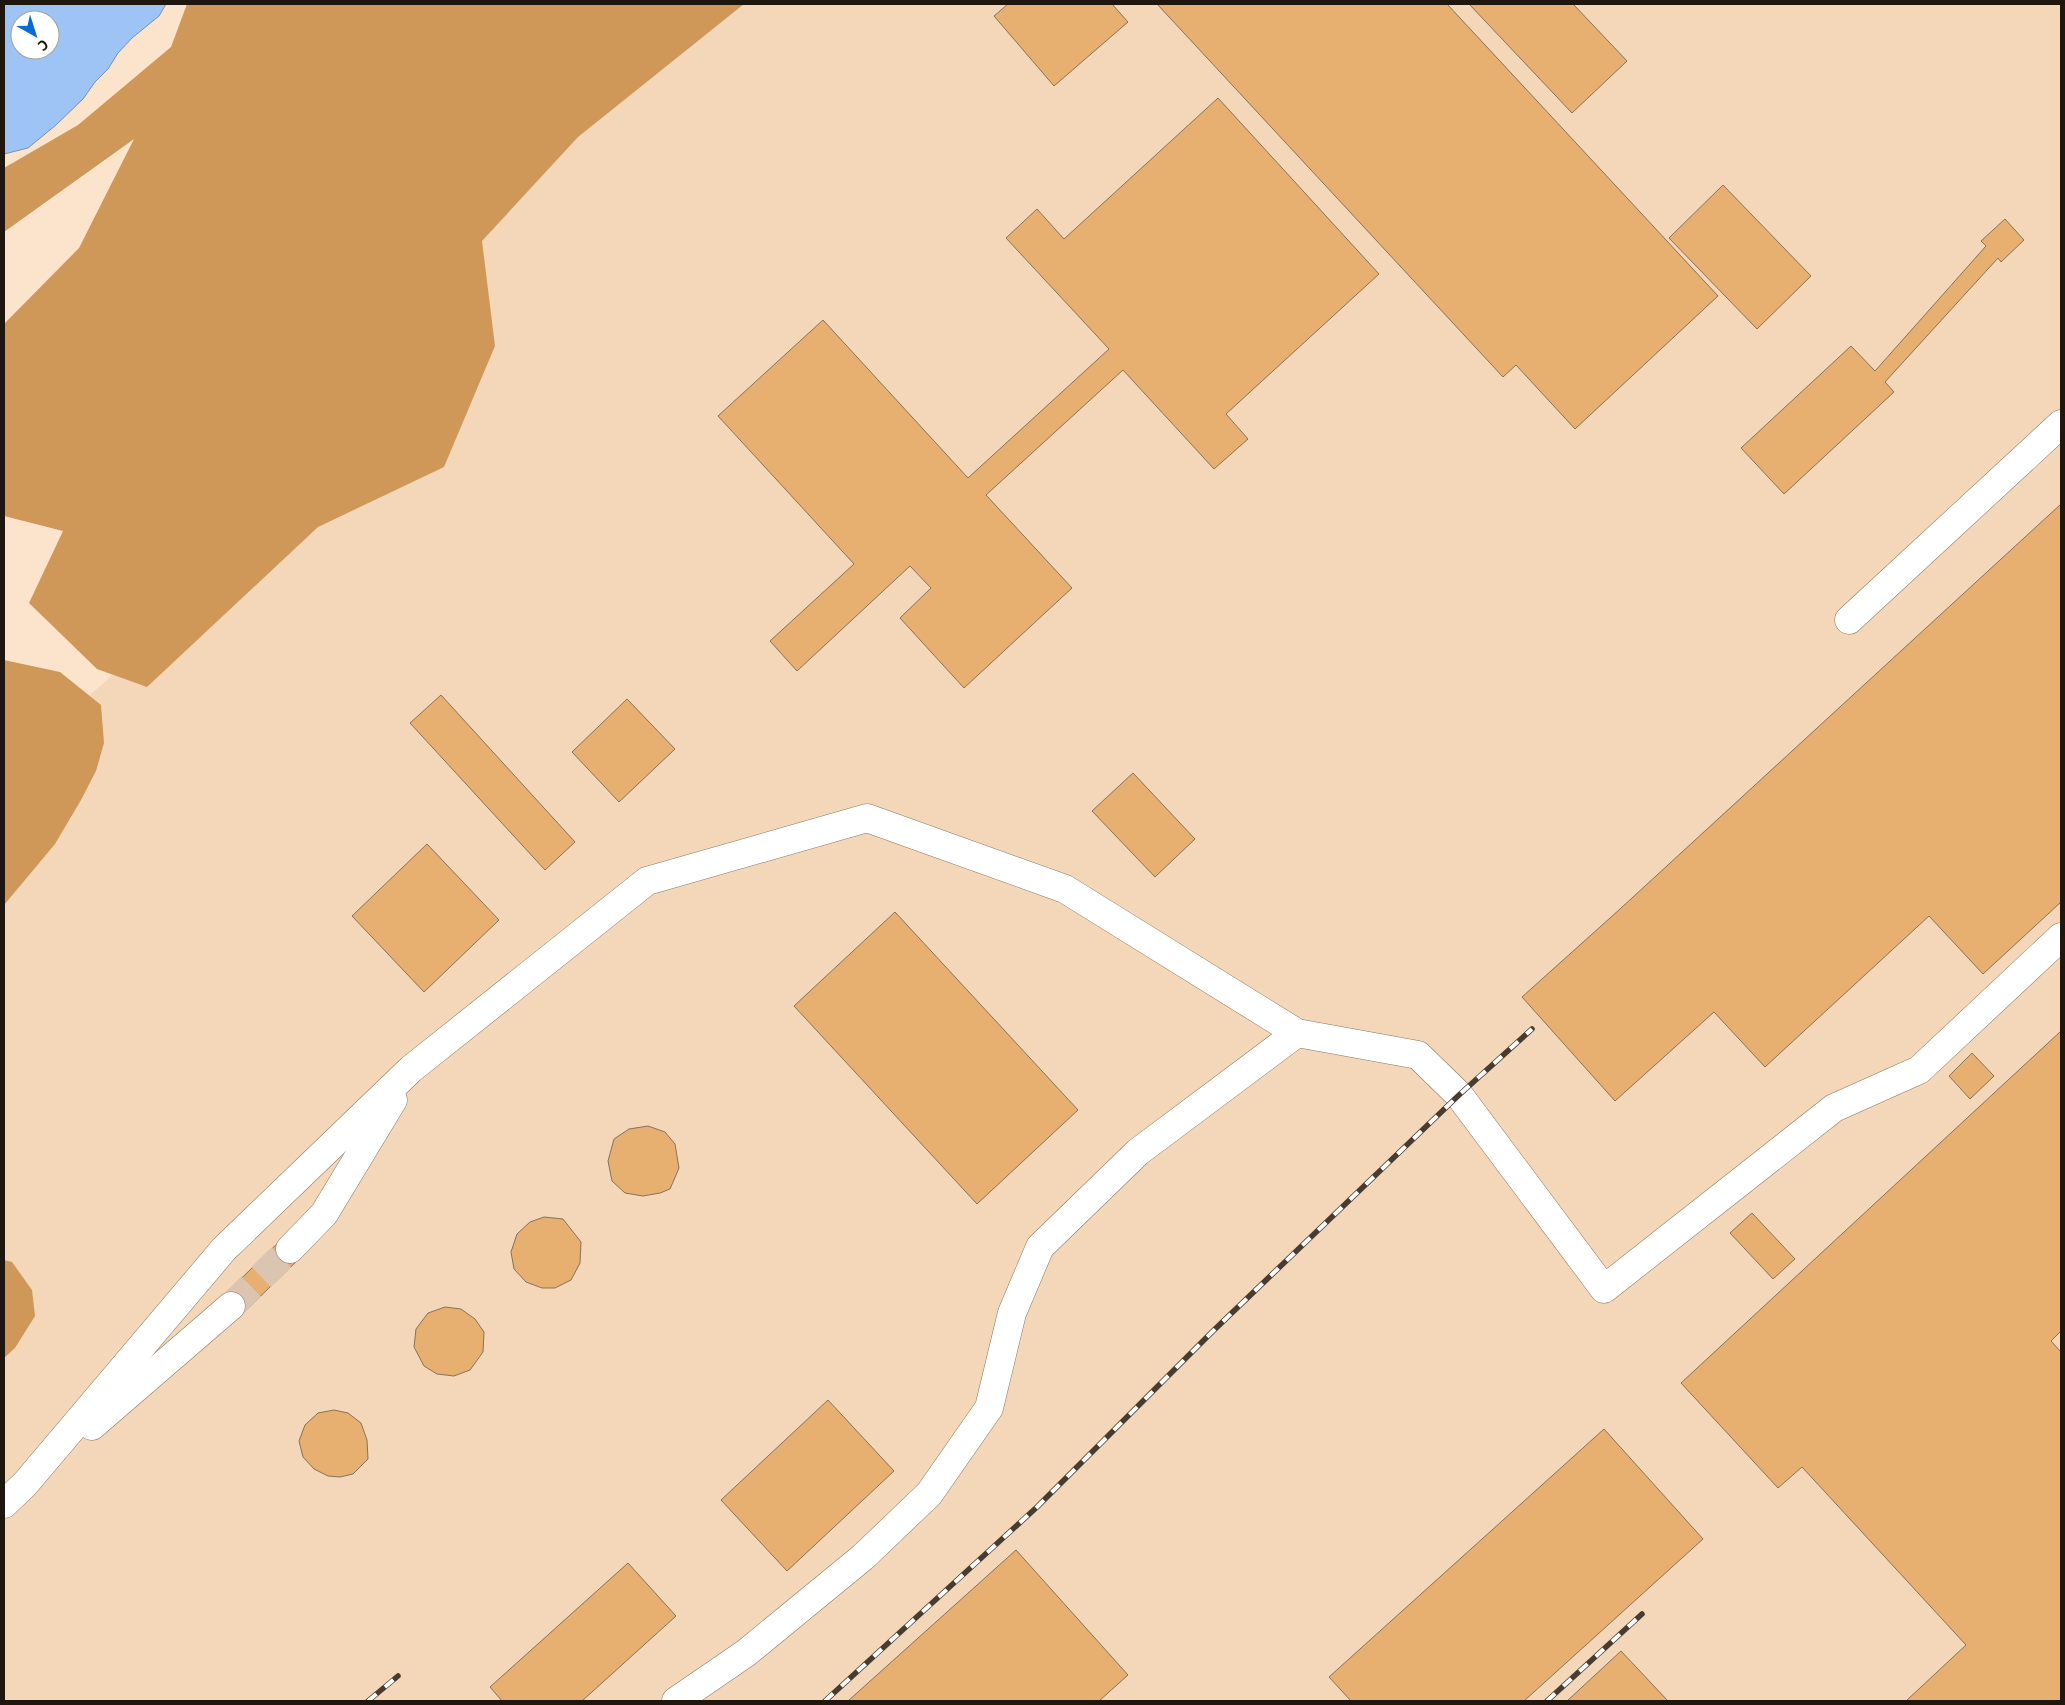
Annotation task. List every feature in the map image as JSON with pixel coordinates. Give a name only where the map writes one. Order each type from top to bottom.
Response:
[{"type":"lane","points":[[1848,620],[2061,424]]},
{"type":"lane","points":[[26,1484],[224,1249],[411,1069],[646,881],[866,818],[1065,889],[1297,1033],[1418,1055],[1459,1095],[1604,1290],[1834,1108],[1919,1070],[2061,937]]},
{"type":"lane","points":[[676,1701],[746,1653],[863,1557],[929,1494],[988,1408],[1012,1313],[1040,1247],[1138,1152],[1297,1033]]},
{"type":"lane","points":[[290,1249],[324,1214],[411,1069]]},
{"type":"lane","points":[[4,1504],[231,1306]]},
{"type":"shaded area","points":[[187,4],[744,4],[578,137],[482,241],[495,346],[444,467],[318,527],[147,687],[97,669],[29,603],[63,531],[4,516],[4,324],[79,248],[134,139],[4,232],[4,168],[78,125],[171,47]]},
{"type":"shaded area","points":[[666,4],[2061,4],[2061,1701],[4,1701],[4,770],[370,450],[421,228]]},
{"type":"shaded area","points":[[4,660],[60,672],[101,705],[104,743],[96,771],[55,844],[4,905]]},
{"type":"shaded area","points":[[4,1260],[12,1262],[32,1290],[35,1316],[15,1348],[4,1358]]},
{"type":"water","points":[[4,4],[166,4],[159,16],[132,38],[118,53],[108,69],[95,82],[83,99],[28,148],[4,154]]},
{"type":"building","points":[[1008,4],[1112,4],[1128,22],[1054,86],[994,16]]},
{"type":"building","points":[[1157,4],[1447,4],[1718,296],[1575,429],[1516,365],[1503,377]]},
{"type":"building","points":[[1469,4],[1573,4],[1627,61],[1572,113]]},
{"type":"building","points":[[1218,98],[1379,274],[1226,414],[1248,439],[1214,469],[1123,370],[986,495],[1072,588],[964,688],[900,618],[931,588],[910,566],[797,671],[770,641],[854,564],[718,416],[823,320],[968,478],[1109,349],[1006,238],[1037,209],[1064,239]]},
{"type":"building","points":[[1723,185],[1811,276],[1757,329],[1669,238]]},
{"type":"building","points":[[2005,219],[2024,240],[2001,262],[1998,258],[1885,382],[1894,392],[1784,494],[1741,448],[1851,346],[1875,371],[1986,246],[1981,241]]},
{"type":"building","points":[[2061,504],[2061,902],[1983,974],[1929,916],[1765,1067],[1714,1012],[1615,1101],[1522,997]]},
{"type":"building","points":[[441,695],[575,842],[545,870],[410,723]]},
{"type":"building","points":[[627,699],[675,749],[619,802],[572,752]]},
{"type":"building","points":[[1133,773],[1195,839],[1155,877],[1092,811]]},
{"type":"building","points":[[427,844],[499,920],[424,992],[352,916]]},
{"type":"building","points":[[895,912],[1078,1110],[977,1204],[794,1006]]},
{"type":"building","points":[[2061,1031],[2061,1331],[2051,1341],[2061,1352],[2061,1701],[1906,1701],[1966,1645],[1802,1467],[1778,1488],[1681,1383]]},
{"type":"building","points":[[1972,1053],[1994,1076],[1970,1099],[1949,1076]]},
{"type":"building","points":[[648,1126],[665,1132],[675,1144],[679,1168],[670,1189],[643,1196],[625,1193],[612,1181],[608,1161],[614,1139],[629,1129]]},
{"type":"building","points":[[1752,1213],[1795,1259],[1773,1279],[1730,1233]]},
{"type":"building","points":[[544,1217],[563,1219],[581,1242],[580,1263],[571,1280],[555,1288],[542,1288],[526,1282],[514,1269],[511,1252],[517,1234],[530,1222]]},
{"type":"building","points":[[281,1240],[300,1258],[240,1316],[222,1297]]},
{"type":"building","points":[[445,1307],[461,1309],[475,1319],[484,1332],[483,1352],[470,1370],[454,1376],[437,1374],[424,1366],[414,1347],[416,1329],[428,1313]]},
{"type":"building","points":[[828,1400],[894,1471],[787,1571],[721,1500]]},
{"type":"building","points":[[334,1410],[348,1413],[361,1423],[367,1440],[368,1459],[353,1474],[340,1477],[328,1476],[314,1469],[303,1457],[299,1441],[305,1425],[318,1413]]},
{"type":"building","points":[[1604,1429],[1703,1539],[1524,1701],[1351,1701],[1329,1677]]},
{"type":"building","points":[[1016,1550],[1128,1675],[1099,1701],[848,1701]]},
{"type":"building","points":[[628,1563],[676,1616],[582,1701],[502,1701],[490,1687]]},
{"type":"building","points":[[1621,1651],[1668,1701],[1567,1701]]},
{"type":"tunnel","points":[[231,1306],[290,1249]]},
{"type":"railway","points":[[825,1701],[1037,1507],[1213,1331],[1459,1095],[1532,1029]]},
{"type":"railway","points":[[1547,1701],[1642,1614]]},
{"type":"railway","points":[[368,1701],[398,1676]]}]
